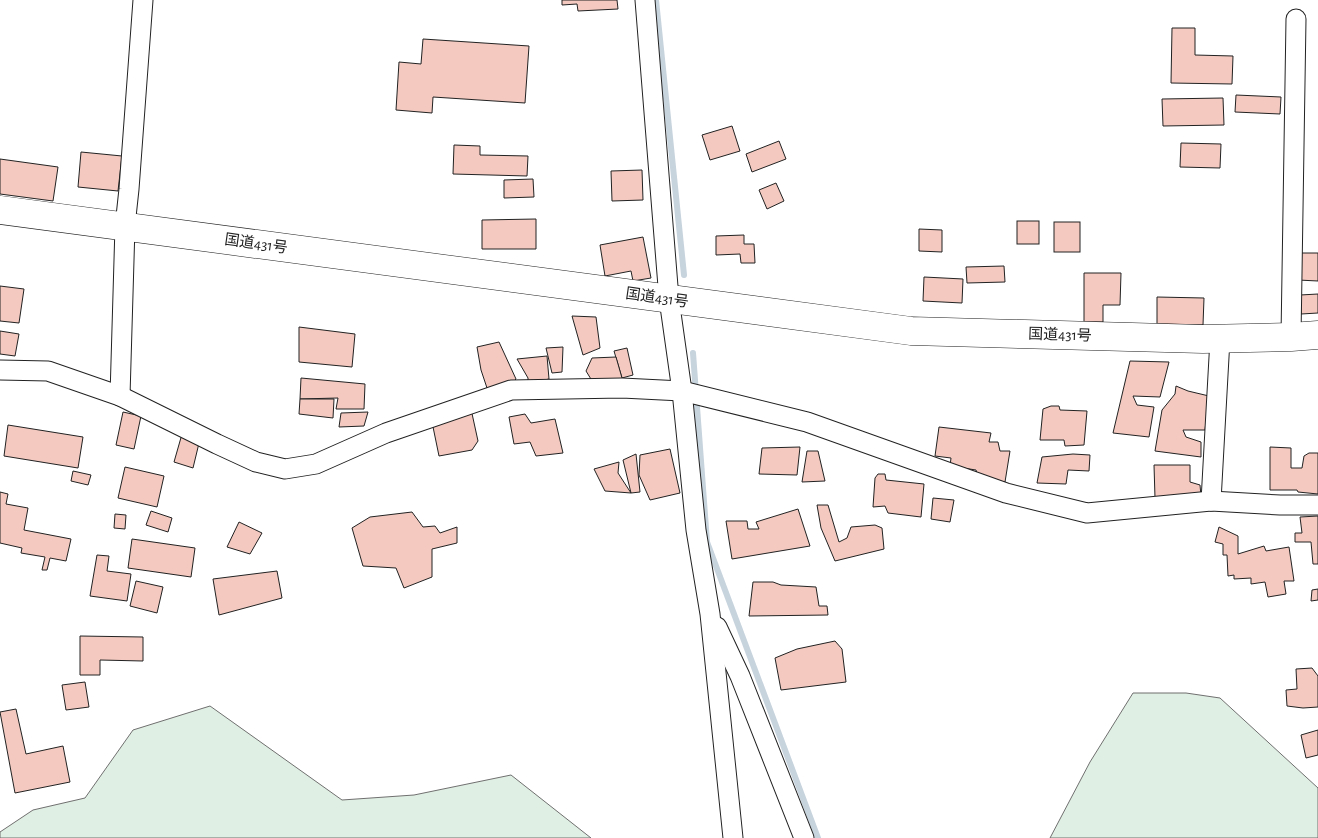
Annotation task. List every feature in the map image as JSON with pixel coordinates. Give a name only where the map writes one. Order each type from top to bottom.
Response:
[{"type":"highway","name":"国道431号","points":[[0,210],[911,331],[1220,339],[1318,335]]},
{"type":"street","points":[[120,396],[125,226],[143,0]]},
{"type":"street","points":[[646,0],[669,299],[682,391],[696,530],[710,614],[733,838]]},
{"type":"street","points":[[1291,337],[1296,19]]},
{"type":"street","points":[[1211,501],[1220,339]]},
{"type":"street","points":[[0,370],[48,371],[120,396],[256,462],[285,469],[316,464],[386,433],[511,390],[622,388],[682,391],[807,422],[1006,492],[1087,512],[1211,501],[1318,505]]},
{"type":"street","points":[[710,614],[740,676],[804,838]]},
{"type":"green space","points":[[1133,693],[1186,693],[1220,698],[1318,788],[1318,838],[1050,838],[1090,762]]},
{"type":"green space","points":[[210,706],[342,800],[414,795],[511,775],[591,838],[0,838],[0,832],[33,810],[85,798],[133,730]]},
{"type":"building","points":[[562,0],[617,0],[618,9],[578,11],[577,4],[562,5]]},
{"type":"building","points":[[1172,28],[1195,28],[1195,55],[1233,56],[1232,84],[1171,83]]},
{"type":"building","points":[[423,39],[529,46],[525,103],[433,97],[432,113],[396,110],[399,62],[421,64]]},
{"type":"building","points":[[1236,95],[1281,97],[1280,114],[1235,112]]},
{"type":"building","points":[[1223,98],[1224,125],[1163,126],[1162,99]]},
{"type":"building","points":[[732,126],[740,151],[710,160],[702,135]]},
{"type":"building","points":[[779,141],[786,159],[752,172],[746,154]]},
{"type":"building","points":[[1181,143],[1221,144],[1220,168],[1180,167]]},
{"type":"building","points":[[454,145],[480,146],[480,155],[528,156],[527,176],[453,174]]},
{"type":"building","points":[[81,152],[122,156],[118,191],[78,187]]},
{"type":"building","points":[[0,159],[58,167],[53,201],[0,194]]},
{"type":"building","points":[[642,170],[643,200],[612,201],[611,171]]},
{"type":"building","points":[[533,179],[534,197],[504,198],[504,180]]},
{"type":"building","points":[[776,183],[784,201],[767,209],[759,190]]},
{"type":"building","points":[[536,219],[536,249],[482,249],[482,220]]},
{"type":"building","points":[[1017,221],[1039,221],[1039,244],[1017,244]]},
{"type":"building","points":[[1054,222],[1080,222],[1080,252],[1054,252]]},
{"type":"building","points":[[919,229],[942,230],[942,252],[919,251]]},
{"type":"building","points":[[744,235],[744,244],[754,244],[755,263],[741,263],[740,254],[716,255],[716,236]]},
{"type":"building","points":[[643,237],[651,278],[633,281],[631,271],[605,276],[600,245]]},
{"type":"building","points":[[1296,253],[1318,253],[1318,281],[1298,280]]},
{"type":"building","points":[[1004,266],[1005,282],[967,283],[966,267]]},
{"type":"building","points":[[1084,273],[1121,273],[1120,305],[1103,305],[1103,322],[1084,322]]},
{"type":"building","points":[[924,277],[963,279],[962,303],[923,301]]},
{"type":"building","points":[[0,286],[24,289],[19,323],[0,321]]},
{"type":"building","points":[[1318,294],[1318,313],[1301,314],[1300,295]]},
{"type":"building","points":[[1157,297],[1204,298],[1203,325],[1157,324]]},
{"type":"building","points":[[572,316],[596,317],[600,348],[583,355]]},
{"type":"building","points":[[299,327],[355,334],[352,367],[299,362]]},
{"type":"building","points":[[0,331],[19,334],[15,356],[0,354]]},
{"type":"building","points":[[499,342],[516,379],[512,383],[489,394],[481,370],[477,347]]},
{"type":"building","points":[[563,347],[562,372],[552,373],[546,348]]},
{"type":"building","points":[[627,348],[633,375],[622,378],[614,351]]},
{"type":"building","points":[[547,356],[549,379],[528,383],[528,378],[517,359]]},
{"type":"building","points":[[616,357],[622,378],[619,384],[594,384],[586,371],[592,358]]},
{"type":"building","points":[[1130,361],[1169,362],[1160,397],[1133,396],[1137,405],[1154,407],[1149,437],[1113,433]]},
{"type":"building","points":[[301,378],[365,384],[364,409],[336,409],[338,398],[300,399]]},
{"type":"building","points":[[1176,386],[1209,396],[1205,430],[1183,430],[1186,437],[1201,442],[1201,457],[1155,451],[1162,410],[1175,394]]},
{"type":"building","points":[[300,399],[334,399],[333,418],[299,414]]},
{"type":"building","points":[[1059,406],[1060,410],[1087,411],[1084,445],[1065,446],[1064,440],[1040,440],[1043,409]]},
{"type":"building","points":[[471,409],[478,441],[472,450],[439,456],[432,422]]},
{"type":"building","points":[[123,412],[141,416],[134,449],[116,445]]},
{"type":"building","points":[[368,412],[364,426],[339,427],[341,413]]},
{"type":"building","points":[[525,414],[531,423],[555,419],[563,453],[536,456],[530,442],[514,444],[509,417]]},
{"type":"building","points":[[8,425],[83,437],[78,468],[4,456]]},
{"type":"building","points":[[939,427],[991,433],[989,442],[998,442],[1000,451],[1010,451],[1005,482],[989,480],[986,476],[978,476],[976,470],[950,466],[951,458],[935,456]]},
{"type":"building","points":[[182,434],[200,439],[193,468],[174,462]]},
{"type":"building","points":[[800,447],[797,475],[759,474],[762,448]]},
{"type":"building","points":[[1270,447],[1291,448],[1291,468],[1302,468],[1304,456],[1309,453],[1318,453],[1318,494],[1298,492],[1297,490],[1270,490]]},
{"type":"building","points":[[670,449],[680,493],[650,500],[639,475],[640,455]]},
{"type":"building","points":[[807,451],[818,451],[825,481],[802,482]]},
{"type":"building","points":[[636,454],[640,492],[631,493],[623,460]]},
{"type":"building","points":[[1073,454],[1090,455],[1089,471],[1068,470],[1066,484],[1037,483],[1042,457]]},
{"type":"building","points":[[619,462],[618,473],[631,493],[605,491],[594,469]]},
{"type":"building","points":[[1154,465],[1190,465],[1190,482],[1200,485],[1201,496],[1155,498]]},
{"type":"building","points":[[125,467],[164,476],[157,507],[118,498]]},
{"type":"building","points":[[73,471],[91,475],[88,485],[71,481]]},
{"type":"building","points":[[878,474],[885,474],[886,480],[924,484],[921,517],[888,513],[885,506],[873,507],[875,478]]},
{"type":"building","points":[[0,492],[8,494],[6,504],[28,508],[24,530],[71,539],[66,561],[50,558],[47,570],[42,570],[45,557],[21,553],[22,548],[0,543]]},
{"type":"building","points":[[933,498],[954,500],[950,522],[931,519]]},
{"type":"building","points":[[817,505],[828,505],[839,542],[847,538],[851,527],[875,525],[882,528],[884,549],[835,561],[821,528]]},
{"type":"building","points":[[798,509],[810,546],[732,559],[726,521],[747,521],[748,529],[759,529],[756,522]]},
{"type":"building","points":[[151,511],[172,518],[168,532],[146,525]]},
{"type":"building","points":[[412,512],[423,527],[435,526],[440,533],[457,527],[457,543],[432,549],[432,577],[404,588],[396,568],[363,566],[352,528],[370,517]]},
{"type":"building","points":[[115,514],[126,515],[125,529],[114,528]]},
{"type":"building","points":[[1318,516],[1318,564],[1313,564],[1311,542],[1295,542],[1295,533],[1302,533],[1300,517]]},
{"type":"building","points":[[239,522],[262,533],[250,554],[227,547]]},
{"type":"building","points":[[1219,527],[1238,536],[1238,554],[1264,546],[1266,551],[1289,547],[1294,581],[1284,581],[1286,594],[1268,597],[1265,582],[1251,584],[1251,578],[1234,579],[1234,575],[1228,576],[1227,555],[1223,555],[1223,544],[1215,542]]},
{"type":"building","points":[[132,539],[195,548],[191,577],[128,568]]},
{"type":"building","points":[[97,555],[109,556],[107,571],[131,574],[127,601],[90,596]]},
{"type":"building","points":[[277,571],[282,598],[219,615],[213,579]]},
{"type":"building","points":[[136,581],[163,587],[157,613],[130,606]]},
{"type":"building","points":[[753,582],[773,582],[781,585],[816,587],[819,606],[827,606],[828,615],[749,616]]},
{"type":"building","points":[[1318,589],[1318,600],[1311,601],[1312,590]]},
{"type":"building","points":[[80,636],[143,637],[143,661],[100,660],[100,675],[80,675]]},
{"type":"building","points":[[835,641],[842,649],[846,682],[781,690],[775,658],[797,649]]},
{"type":"building","points":[[1312,668],[1318,676],[1318,707],[1287,706],[1286,690],[1297,689],[1296,669]]},
{"type":"building","points":[[85,682],[89,707],[66,710],[62,685]]},
{"type":"building","points":[[16,709],[26,754],[63,746],[70,782],[15,793],[0,712]]},
{"type":"building","points":[[1318,730],[1318,755],[1306,758],[1301,735]]},
{"type":"waterway","points":[[656,0],[684,275]]},
{"type":"waterway","points":[[693,353],[707,542],[818,838]]}]
